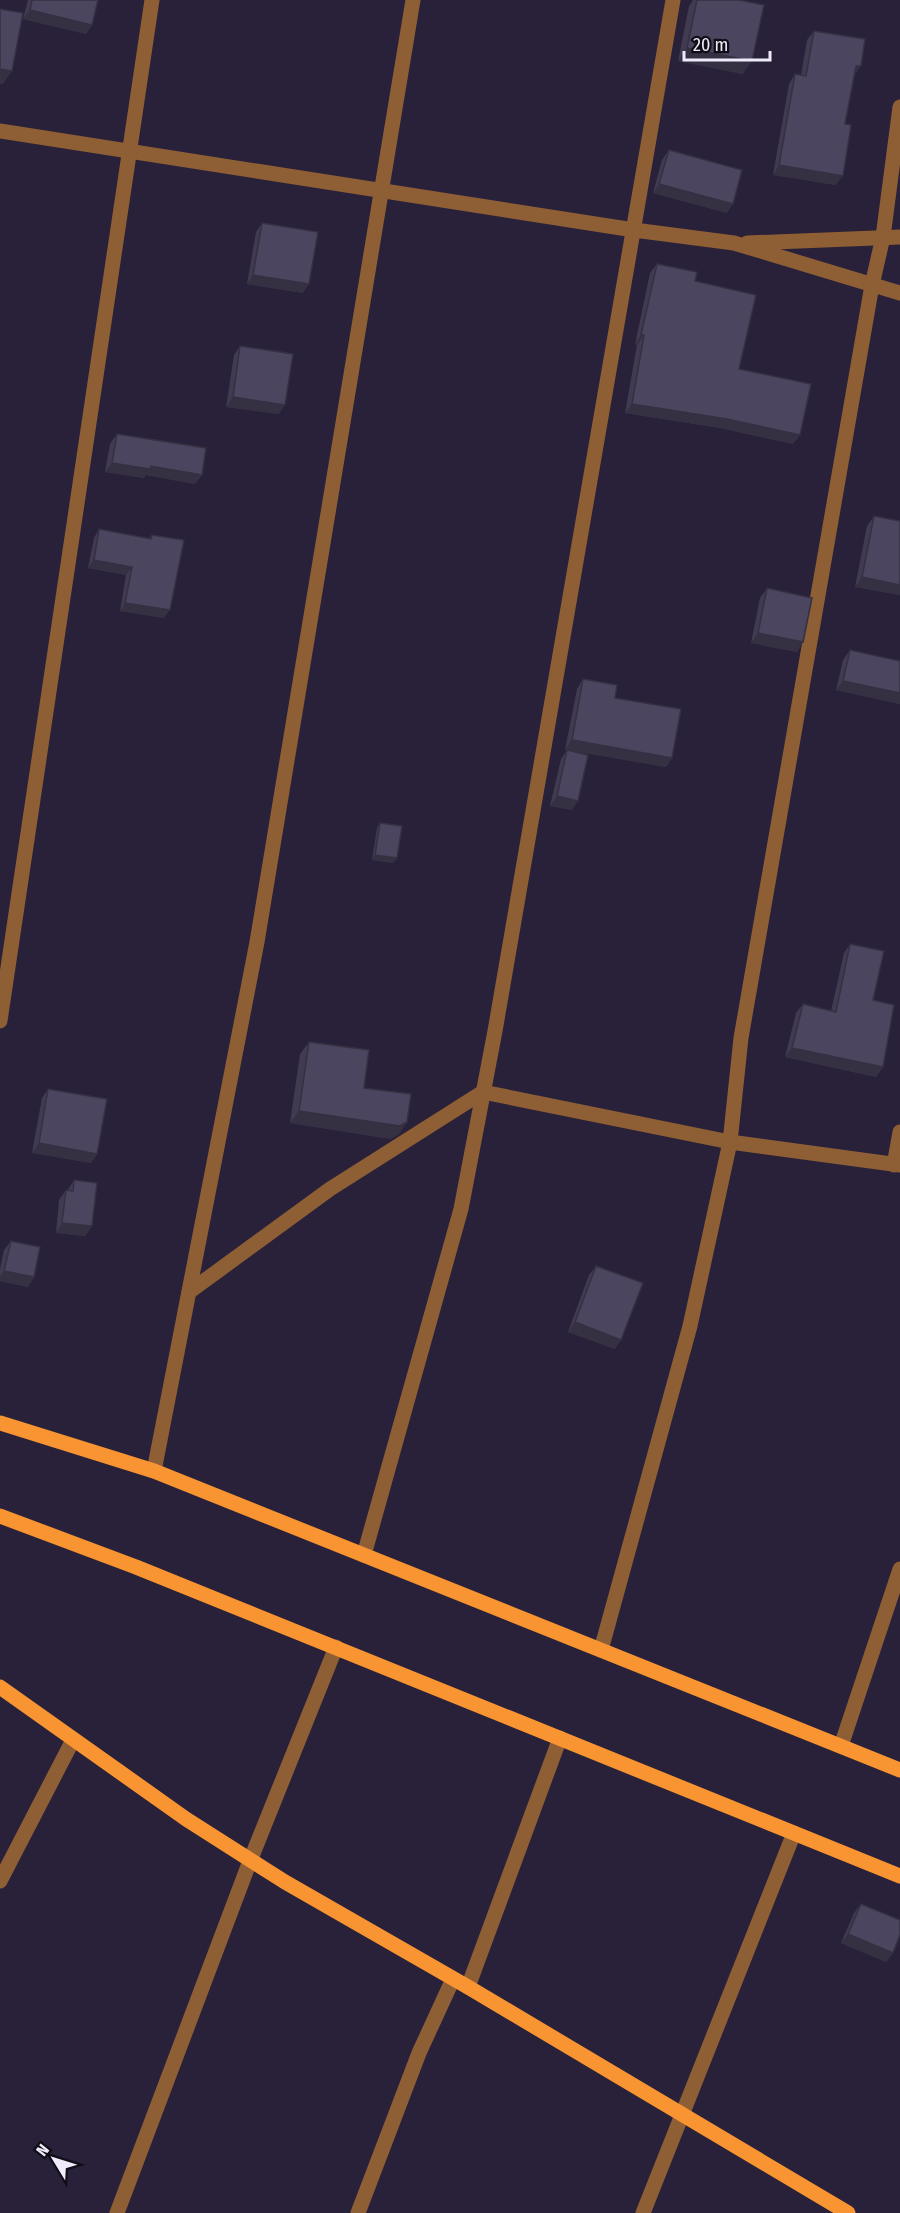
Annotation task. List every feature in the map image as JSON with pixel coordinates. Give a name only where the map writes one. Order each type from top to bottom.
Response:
[{"type":"main road","points":[[0,1423],[154,1471],[900,1770]]},
{"type":"main road","points":[[0,1516],[136,1567],[900,1876]]},
{"type":"main road","points":[[0,1687],[186,1819],[250,1861],[468,1987],[848,2213]]},
{"type":"street","points":[[0,1021],[152,0]]},
{"type":"street","points":[[154,1471],[257,942],[413,0]]},
{"type":"street","points":[[364,1555],[461,1209],[673,0]]},
{"type":"street","points":[[600,1650],[690,1326],[730,1142],[741,1038],[872,285],[883,237],[900,107]]},
{"type":"street","points":[[0,131],[634,230],[734,243],[900,293]]},
{"type":"street","points":[[734,243],[900,237]]},
{"type":"street","points":[[189,1292],[330,1189],[483,1092],[730,1142],[897,1165],[900,1132]]},
{"type":"street","points":[[841,1746],[900,1569]]},
{"type":"street","points":[[117,2213],[250,1861],[336,1647]]},
{"type":"street","points":[[468,1987],[560,1738]]},
{"type":"street","points":[[0,1881],[73,1740]]},
{"type":"street","points":[[643,2213],[794,1833]]},
{"type":"street","points":[[358,2213],[419,2053],[453,1979]]},
{"type":"building","points":[[32,0],[98,0],[92,25],[30,10]]},
{"type":"building","points":[[697,0],[739,0],[764,5],[752,61],[687,48]]},
{"type":"building","points":[[0,9],[23,13],[12,71],[0,69]]},
{"type":"building","points":[[814,31],[865,39],[861,66],[856,66],[845,124],[851,125],[843,176],[779,165],[795,74],[806,76]]},
{"type":"building","points":[[669,150],[742,170],[733,204],[659,184]]},
{"type":"building","points":[[262,223],[318,232],[309,284],[253,275]]},
{"type":"building","points":[[657,264],[697,272],[695,281],[756,295],[739,369],[811,384],[800,435],[727,419],[632,404],[644,335],[641,335]]},
{"type":"building","points":[[240,346],[293,354],[285,405],[233,397]]},
{"type":"building","points":[[117,434],[206,448],[202,475],[151,466],[150,469],[112,463]]},
{"type":"building","points":[[874,516],[900,521],[900,585],[862,577]]},
{"type":"building","points":[[99,529],[151,539],[152,535],[184,540],[170,610],[125,603],[132,567],[94,560]]},
{"type":"building","points":[[767,588],[812,598],[803,642],[758,633]]},
{"type":"building","points":[[850,650],[900,661],[900,693],[843,681]]},
{"type":"building","points":[[583,679],[617,685],[615,698],[681,709],[672,758],[572,740]]},
{"type":"building","points":[[567,750],[588,755],[578,801],[557,796]]},
{"type":"building","points":[[380,823],[402,826],[397,858],[375,855]]},
{"type":"building","points":[[850,944],[884,951],[873,1000],[894,1005],[883,1067],[792,1048],[803,1004],[836,1012]]},
{"type":"building","points":[[309,1042],[369,1050],[364,1088],[411,1094],[407,1122],[400,1126],[299,1111]]},
{"type":"building","points":[[48,1089],[107,1099],[97,1154],[39,1143]]},
{"type":"building","points":[[74,1180],[97,1183],[92,1226],[62,1223],[66,1190],[73,1191]]},
{"type":"building","points":[[11,1241],[40,1247],[34,1277],[4,1271]]},
{"type":"building","points":[[596,1266],[643,1283],[621,1340],[575,1322]]},
{"type":"building","points":[[861,1904],[900,1920],[900,1935],[893,1953],[848,1934]]}]
